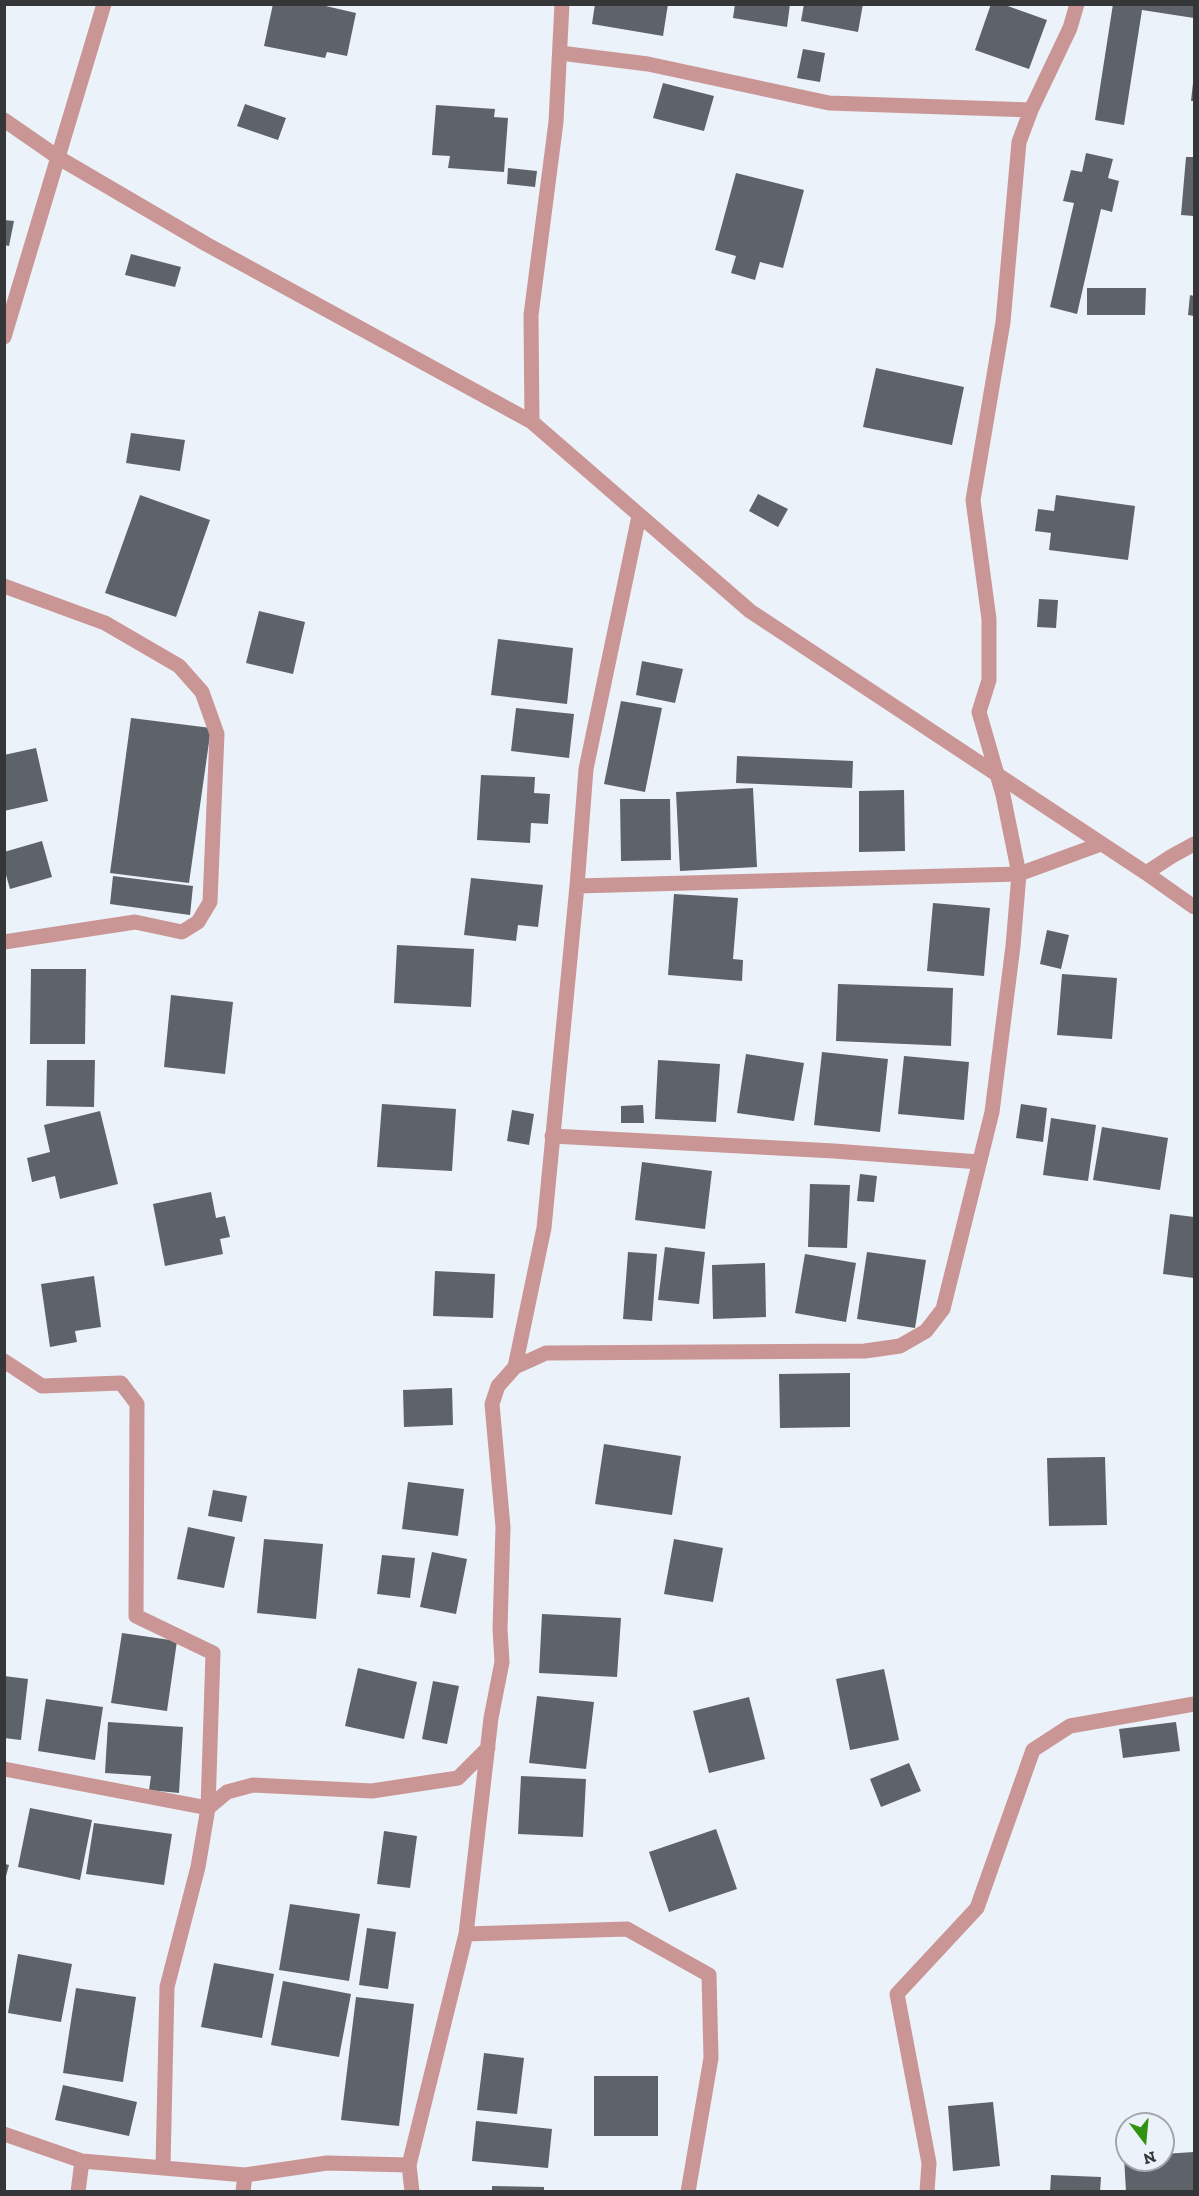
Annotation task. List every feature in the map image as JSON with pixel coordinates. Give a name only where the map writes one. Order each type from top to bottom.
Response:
[{"type":"street","points":[[4,337],[104,4]]},
{"type":"street","points":[[532,422],[531,315],[556,122],[562,4]]},
{"type":"street","points":[[412,2192],[409,2165],[466,1934],[491,1718],[502,1662],[500,1629],[503,1527],[492,1404],[498,1386],[516,1367],[546,1353],[865,1351],[900,1346],[926,1331],[943,1308],[992,1112],[1013,946],[1019,874],[998,777],[979,712],[989,680],[989,619],[973,500],[1003,322],[1019,142],[1031,110],[1070,28],[1077,4]]},
{"type":"street","points":[[560,53],[648,64],[829,103],[1031,110]]},
{"type":"street","points":[[4,120],[59,158],[206,244],[532,422],[750,611],[1194,907]]},
{"type":"street","points":[[516,1367],[544,1228],[586,769],[639,516]]},
{"type":"street","points":[[4,586],[105,623],[179,666],[202,692],[217,734],[210,902],[198,922],[182,932],[135,922],[4,942]]},
{"type":"street","points":[[577,886],[1019,874],[1101,844]]},
{"type":"street","points":[[1146,873],[1194,844]]},
{"type":"street","points":[[552,1136],[834,1151],[979,1162]]},
{"type":"street","points":[[4,1361],[42,1386],[121,1383],[136,1404],[136,1616],[213,1653],[208,1808],[198,1867],[167,1987],[163,2167]]},
{"type":"street","points":[[927,2192],[929,2163],[897,1994],[977,1908],[1033,1750],[1070,1726],[1194,1704]]},
{"type":"street","points":[[208,1808],[227,1792],[253,1785],[372,1791],[458,1778],[488,1748]]},
{"type":"street","points":[[4,1768],[208,1808]]},
{"type":"street","points":[[466,1934],[627,1929],[709,1975],[711,2058],[688,2192]]},
{"type":"street","points":[[4,2134],[82,2161],[244,2175],[327,2163],[409,2165]]},
{"type":"street","points":[[78,2192],[82,2161]]},
{"type":"street","points":[[243,2192],[244,2175]]},
{"type":"building","points":[[273,4],[317,4],[356,13],[347,56],[327,52],[325,58],[264,46]]},
{"type":"building","points":[[595,4],[668,4],[663,36],[592,24]]},
{"type":"building","points":[[735,4],[790,4],[787,27],[733,18]]},
{"type":"building","points":[[804,4],[863,4],[858,32],[801,21]]},
{"type":"building","points":[[991,4],[1002,4],[1047,20],[1029,69],[975,50]]},
{"type":"building","points":[[1113,4],[1194,4],[1194,18],[1142,10],[1124,125],[1095,120]]},
{"type":"building","points":[[803,49],[825,53],[820,82],[797,78]]},
{"type":"building","points":[[663,83],[714,96],[704,131],[653,118]]},
{"type":"building","points":[[1193,83],[1194,101],[1191,101]]},
{"type":"building","points":[[245,104],[286,118],[278,140],[237,126]]},
{"type":"building","points":[[436,105],[495,109],[494,117],[508,118],[504,172],[448,168],[450,156],[432,155]]},
{"type":"building","points":[[1086,153],[1113,159],[1108,178],[1119,181],[1112,212],[1101,209],[1077,314],[1050,307],[1074,203],[1063,201],[1071,170],[1082,172]]},
{"type":"building","points":[[1186,157],[1194,157],[1194,216],[1181,215]]},
{"type":"building","points":[[508,168],[537,171],[535,187],[507,184]]},
{"type":"building","points":[[736,173],[804,190],[783,268],[760,262],[755,280],[731,273],[736,256],[715,250]]},
{"type":"building","points":[[4,220],[14,221],[9,246],[4,245]]},
{"type":"building","points":[[131,254],[181,267],[175,287],[125,275]]},
{"type":"building","points":[[1087,288],[1146,288],[1145,315],[1087,315]]},
{"type":"building","points":[[1190,295],[1194,296],[1194,316],[1188,315]]},
{"type":"building","points":[[876,368],[964,387],[952,445],[863,427]]},
{"type":"building","points":[[131,433],[185,440],[180,471],[126,463]]},
{"type":"building","points":[[758,494],[788,509],[778,527],[749,511]]},
{"type":"building","points":[[140,495],[210,520],[176,617],[105,593]]},
{"type":"building","points":[[1056,495],[1135,506],[1128,560],[1049,550],[1051,533],[1035,531],[1038,509],[1054,511]]},
{"type":"building","points":[[1039,599],[1058,600],[1056,628],[1037,627]]},
{"type":"building","points":[[259,611],[305,622],[293,674],[246,663]]},
{"type":"building","points":[[498,639],[573,648],[567,704],[491,695]]},
{"type":"building","points":[[642,661],[683,669],[675,703],[636,695]]},
{"type":"building","points":[[621,701],[662,708],[645,792],[604,784]]},
{"type":"building","points":[[516,708],[574,714],[569,758],[511,751]]},
{"type":"building","points":[[131,718],[211,728],[189,883],[110,873]]},
{"type":"building","points":[[36,748],[48,801],[4,811],[4,755]]},
{"type":"building","points":[[737,756],[853,761],[852,788],[736,783]]},
{"type":"building","points":[[481,775],[535,777],[534,793],[550,794],[548,824],[531,823],[530,843],[477,840]]},
{"type":"building","points":[[753,788],[757,867],[680,871],[676,792]]},
{"type":"building","points":[[904,790],[905,851],[859,852],[859,791]]},
{"type":"building","points":[[620,799],[670,799],[671,860],[621,861]]},
{"type":"building","points":[[42,841],[52,877],[10,889],[4,868],[4,852]]},
{"type":"building","points":[[113,876],[193,886],[190,915],[110,904]]},
{"type":"building","points":[[471,878],[543,885],[538,927],[518,925],[516,941],[464,935]]},
{"type":"building","points":[[674,894],[738,898],[733,959],[743,960],[742,981],[668,975]]},
{"type":"building","points":[[933,903],[990,908],[984,976],[927,971]]},
{"type":"building","points":[[1047,930],[1069,935],[1061,969],[1040,964]]},
{"type":"building","points":[[397,945],[474,949],[471,1007],[394,1003]]},
{"type":"building","points":[[31,969],[86,969],[85,1044],[30,1044]]},
{"type":"building","points":[[1062,974],[1117,978],[1112,1039],[1057,1035]]},
{"type":"building","points":[[838,984],[953,988],[951,1046],[836,1041]]},
{"type":"building","points":[[171,995],[233,1002],[225,1074],[164,1067]]},
{"type":"building","points":[[822,1052],[888,1059],[880,1132],[814,1125]]},
{"type":"building","points":[[746,1054],[804,1063],[794,1121],[737,1113]]},
{"type":"building","points":[[904,1056],[969,1062],[964,1120],[898,1114]]},
{"type":"building","points":[[47,1060],[95,1060],[94,1107],[46,1106]]},
{"type":"building","points":[[658,1060],[720,1064],[716,1122],[655,1119]]},
{"type":"building","points":[[382,1104],[456,1109],[452,1171],[377,1167]]},
{"type":"building","points":[[1021,1104],[1047,1108],[1043,1142],[1016,1138]]},
{"type":"building","points":[[643,1105],[644,1123],[621,1123],[621,1106]]},
{"type":"building","points":[[512,1110],[534,1114],[529,1145],[507,1141]]},
{"type":"building","points":[[100,1111],[118,1184],[60,1199],[55,1176],[32,1182],[27,1158],[50,1152],[44,1125]]},
{"type":"building","points":[[1051,1118],[1096,1125],[1088,1181],[1043,1175]]},
{"type":"building","points":[[1102,1127],[1168,1138],[1160,1190],[1093,1180]]},
{"type":"building","points":[[642,1162],[712,1171],[705,1229],[635,1220]]},
{"type":"building","points":[[860,1174],[877,1176],[874,1202],[857,1201]]},
{"type":"building","points":[[810,1184],[850,1185],[847,1248],[808,1247]]},
{"type":"building","points":[[211,1192],[216,1218],[225,1216],[230,1237],[220,1239],[223,1254],[165,1266],[153,1204]]},
{"type":"building","points":[[1170,1214],[1194,1217],[1194,1278],[1163,1274]]},
{"type":"building","points":[[665,1247],[705,1252],[699,1304],[658,1300]]},
{"type":"building","points":[[628,1252],[657,1254],[652,1321],[623,1319]]},
{"type":"building","points":[[867,1252],[926,1260],[915,1328],[857,1319]]},
{"type":"building","points":[[805,1254],[856,1263],[846,1322],[795,1313]]},
{"type":"building","points":[[765,1263],[766,1317],[713,1319],[712,1265]]},
{"type":"building","points":[[435,1271],[495,1274],[493,1318],[433,1316]]},
{"type":"building","points":[[94,1276],[101,1327],[75,1331],[77,1342],[50,1347],[41,1284]]},
{"type":"building","points":[[850,1373],[850,1427],[780,1428],[779,1374]]},
{"type":"building","points":[[452,1388],[453,1425],[404,1427],[403,1390]]},
{"type":"building","points":[[604,1444],[681,1456],[672,1515],[595,1504]]},
{"type":"building","points":[[1105,1457],[1107,1525],[1049,1526],[1047,1458]]},
{"type":"building","points":[[408,1482],[464,1489],[458,1536],[402,1529]]},
{"type":"building","points":[[213,1490],[247,1496],[242,1522],[208,1516]]},
{"type":"building","points":[[188,1527],[235,1537],[224,1588],[177,1579]]},
{"type":"building","points":[[264,1539],[323,1544],[316,1619],[257,1613]]},
{"type":"building","points":[[674,1539],[723,1548],[713,1602],[664,1594]]},
{"type":"building","points":[[432,1552],[467,1559],[456,1614],[420,1607]]},
{"type":"building","points":[[382,1555],[415,1558],[410,1598],[377,1594]]},
{"type":"building","points":[[542,1614],[621,1618],[617,1677],[539,1673]]},
{"type":"building","points":[[122,1633],[177,1641],[167,1711],[111,1703]]},
{"type":"building","points":[[358,1668],[417,1682],[404,1739],[345,1726]]},
{"type":"building","points":[[884,1669],[899,1740],[850,1750],[836,1679]]},
{"type":"building","points":[[4,1676],[28,1679],[21,1740],[4,1738]]},
{"type":"building","points":[[433,1681],[459,1686],[447,1744],[422,1739]]},
{"type":"building","points":[[537,1696],[594,1702],[586,1769],[529,1763]]},
{"type":"building","points":[[749,1697],[765,1759],[709,1773],[693,1711]]},
{"type":"building","points":[[46,1699],[103,1707],[95,1760],[38,1751]]},
{"type":"building","points":[[108,1722],[183,1727],[179,1793],[149,1790],[151,1776],[105,1773]]},
{"type":"building","points":[[1176,1722],[1180,1751],[1123,1758],[1119,1729]]},
{"type":"building","points":[[909,1763],[921,1791],[881,1807],[870,1779]]},
{"type":"building","points":[[521,1776],[586,1779],[583,1837],[518,1834]]},
{"type":"building","points":[[30,1808],[92,1820],[80,1880],[18,1867]]},
{"type":"building","points":[[94,1823],[172,1834],[164,1885],[86,1874]]},
{"type":"building","points":[[716,1829],[737,1889],[669,1912],[649,1852]]},
{"type":"building","points":[[384,1831],[417,1836],[410,1888],[377,1884]]},
{"type":"building","points":[[5,1864],[9,1865],[5,1880]]},
{"type":"building","points":[[290,1904],[360,1914],[349,1981],[279,1970]]},
{"type":"building","points":[[367,1928],[396,1932],[388,1989],[359,1985]]},
{"type":"building","points":[[18,1954],[72,1964],[61,2022],[8,2013]]},
{"type":"building","points":[[214,1963],[274,1974],[262,2038],[201,2027]]},
{"type":"building","points":[[283,1981],[351,1994],[339,2057],[271,2045]]},
{"type":"building","points":[[76,1988],[136,1997],[123,2082],[63,2073]]},
{"type":"building","points":[[356,1997],[414,2004],[399,2126],[341,2120]]},
{"type":"building","points":[[484,2053],[524,2058],[517,2114],[477,2110]]},
{"type":"building","points":[[594,2076],[658,2076],[658,2136],[594,2136]]},
{"type":"building","points":[[63,2085],[137,2102],[129,2136],[55,2120]]},
{"type":"building","points":[[993,2102],[1000,2166],[953,2171],[948,2106]]},
{"type":"building","points":[[476,2121],[552,2129],[548,2168],[472,2161]]},
{"type":"building","points":[[1194,2152],[1194,2192],[1126,2192],[1125,2172],[1175,2172],[1175,2153]]},
{"type":"building","points":[[1051,2175],[1101,2177],[1100,2192],[1050,2192]]},
{"type":"building","points":[[492,2186],[544,2187],[544,2192],[492,2192]]}]
